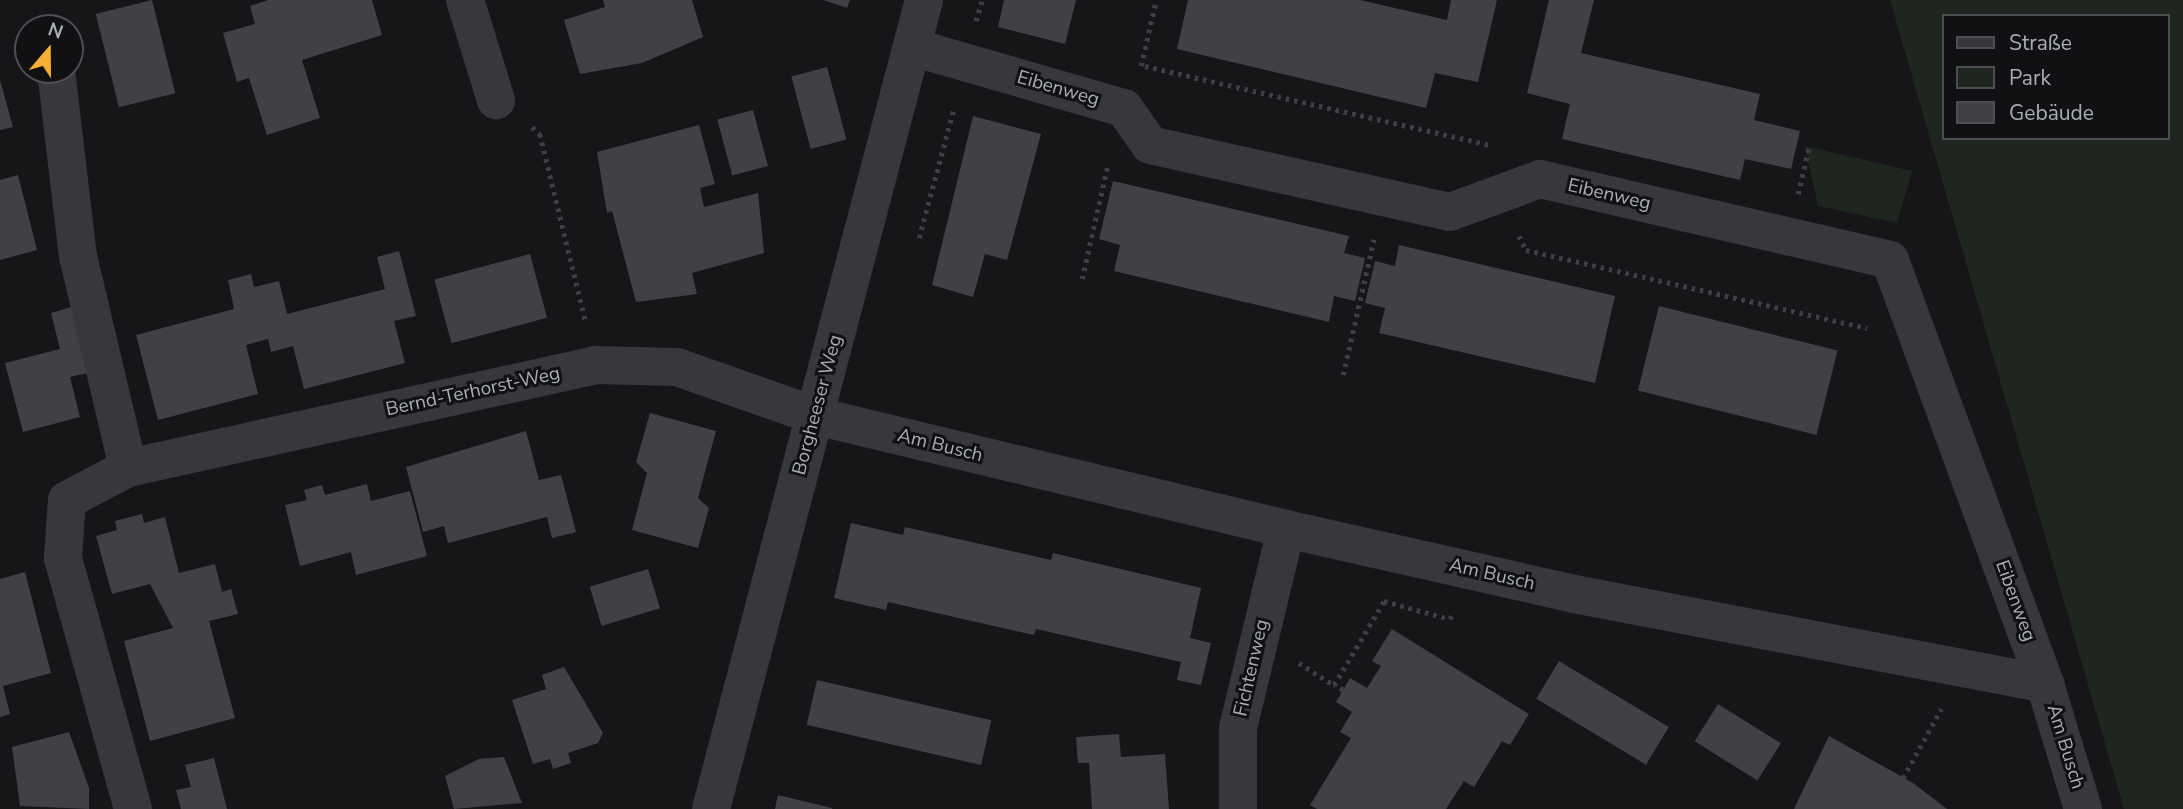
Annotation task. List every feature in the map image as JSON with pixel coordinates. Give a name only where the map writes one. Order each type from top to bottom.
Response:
[{"type":"street","points":[[465,0],[496,100]]},
{"type":"street","name":"Borgheeser Weg","points":[[711,809],[925,0]]},
{"type":"street","name":"Eibenweg","points":[[912,47],[1124,108],[1150,145],[1450,212],[1540,179],[1890,260],[2045,684]]},
{"type":"street","points":[[58,84],[78,256],[128,468]]},
{"type":"street","name":"Bernd-Terhorst-Weg","points":[[133,809],[62,558],[67,499],[128,468],[596,365],[677,367],[816,416]]},
{"type":"street","name":"Am Busch","points":[[816,416],[1286,529],[1466,569],[2045,684],[2084,809]]},
{"type":"street","name":"Fichtenweg","points":[[1238,809],[1238,728],[1286,529]]},
{"type":"path","points":[[919,238],[982,0]]},
{"type":"path","points":[[1082,279],[1124,108],[1141,65],[1157,0]]},
{"type":"path","points":[[1141,65],[1490,145]]},
{"type":"path","points":[[496,100],[540,134],[596,365]]},
{"type":"path","points":[[1497,195],[1526,250],[1919,340]]},
{"type":"path","points":[[1343,375],[1384,197]]},
{"type":"path","points":[[1334,685],[1384,601],[1450,619],[1466,569]]},
{"type":"path","points":[[1287,656],[1343,690]]},
{"type":"path","points":[[1903,778],[1964,669]]},
{"type":"green space","points":[[1890,0],[2183,0],[2183,809],[2124,809]]},
{"type":"green space","points":[[1805,146],[1912,171],[1897,223],[1818,206]]},
{"type":"building","points":[[152,0],[175,93],[119,107],[96,14]]},
{"type":"building","points":[[268,0],[372,0],[382,35],[302,60],[320,118],[267,135],[249,78],[237,82],[223,33],[255,24],[250,6]]},
{"type":"building","points":[[603,0],[692,0],[703,37],[642,63],[580,74],[564,20],[605,7]]},
{"type":"building","points":[[823,0],[850,0],[847,8]]},
{"type":"building","points":[[1004,0],[1076,0],[1065,44],[998,27]]},
{"type":"building","points":[[1188,0],[1360,0],[1447,20],[1451,0],[1497,0],[1478,82],[1435,73],[1426,108],[1177,49]]},
{"type":"building","points":[[1549,0],[1594,0],[1581,53],[1760,94],[1754,120],[1800,131],[1791,169],[1745,159],[1740,180],[1562,139],[1570,104],[1527,93]]},
{"type":"building","points":[[827,67],[846,139],[811,149],[791,77]]},
{"type":"building","points":[[0,80],[13,127],[0,130]]},
{"type":"building","points":[[753,110],[768,166],[732,176],[717,120]]},
{"type":"building","points":[[973,116],[1041,134],[1007,260],[985,254],[973,297],[932,285]]},
{"type":"building","points":[[699,125],[715,184],[700,188],[704,207],[758,193],[764,253],[692,273],[697,294],[636,302],[612,211],[607,213],[597,152]]},
{"type":"building","points":[[18,175],[37,250],[0,260],[0,180]]},
{"type":"building","points":[[1113,181],[1349,236],[1344,253],[1365,258],[1355,301],[1334,296],[1329,322],[1114,271],[1120,245],[1099,239]]},
{"type":"building","points":[[1399,245],[1615,296],[1595,383],[1379,333],[1385,308],[1365,303],[1375,261],[1395,266]]},
{"type":"building","points":[[399,251],[416,316],[394,321],[405,363],[304,389],[293,346],[271,352],[268,339],[246,345],[258,394],[158,420],[136,335],[234,309],[228,280],[251,274],[254,287],[279,281],[287,314],[385,289],[377,257]]},
{"type":"building","points":[[530,254],[547,318],[451,343],[434,280]]},
{"type":"building","points":[[75,306],[92,372],[70,377],[80,417],[23,432],[5,363],[60,349],[51,313]]},
{"type":"building","points":[[1659,306],[1838,351],[1816,435],[1638,390]]},
{"type":"building","points":[[650,413],[716,431],[698,498],[709,508],[698,548],[632,530],[647,473],[636,462]]},
{"type":"building","points":[[526,431],[539,480],[561,475],[576,532],[552,538],[547,517],[448,543],[444,526],[423,532],[406,467]]},
{"type":"building","points":[[367,484],[371,501],[410,491],[427,556],[356,575],[351,552],[300,566],[285,505],[307,500],[304,490],[322,485],[325,495]]},
{"type":"building","points":[[142,514],[144,523],[165,517],[179,573],[215,564],[222,592],[231,589],[238,614],[209,621],[235,718],[150,741],[124,641],[173,628],[150,584],[112,594],[96,536],[117,530],[115,521]]},
{"type":"building","points":[[851,523],[903,535],[905,527],[1051,560],[1053,553],[1201,588],[1190,638],[1211,643],[1201,685],[1177,680],[1181,662],[1036,629],[1034,635],[888,602],[886,610],[834,598]]},
{"type":"building","points":[[648,569],[660,608],[602,626],[590,587]]},
{"type":"building","points":[[25,572],[51,673],[3,686],[10,714],[0,717],[0,579]]},
{"type":"building","points":[[1392,629],[1529,714],[1510,745],[1502,741],[1474,787],[1464,781],[1446,809],[1317,809],[1310,805],[1351,738],[1340,732],[1352,712],[1336,702],[1350,678],[1367,688],[1381,666],[1372,661]]},
{"type":"building","points":[[1559,661],[1669,727],[1646,765],[1536,699]]},
{"type":"building","points":[[564,667],[603,733],[598,743],[568,753],[571,763],[553,769],[550,759],[533,764],[512,700],[546,689],[542,675]]},
{"type":"building","points":[[817,680],[991,720],[981,765],[807,725]]},
{"type":"building","points":[[1718,704],[1781,743],[1757,781],[1695,741]]},
{"type":"building","points":[[69,732],[89,788],[89,809],[20,806],[12,747]]},
{"type":"building","points":[[1119,734],[1121,757],[1165,754],[1169,809],[1092,809],[1089,763],[1078,763],[1076,737]]},
{"type":"building","points":[[1829,736],[1913,783],[1947,809],[1794,809]]},
{"type":"building","points":[[504,757],[522,803],[454,809],[445,776],[479,759]]},
{"type":"building","points":[[214,758],[227,809],[181,809],[176,790],[191,787],[185,765]]},
{"type":"building","points":[[778,795],[832,808],[832,809],[775,809]]}]
